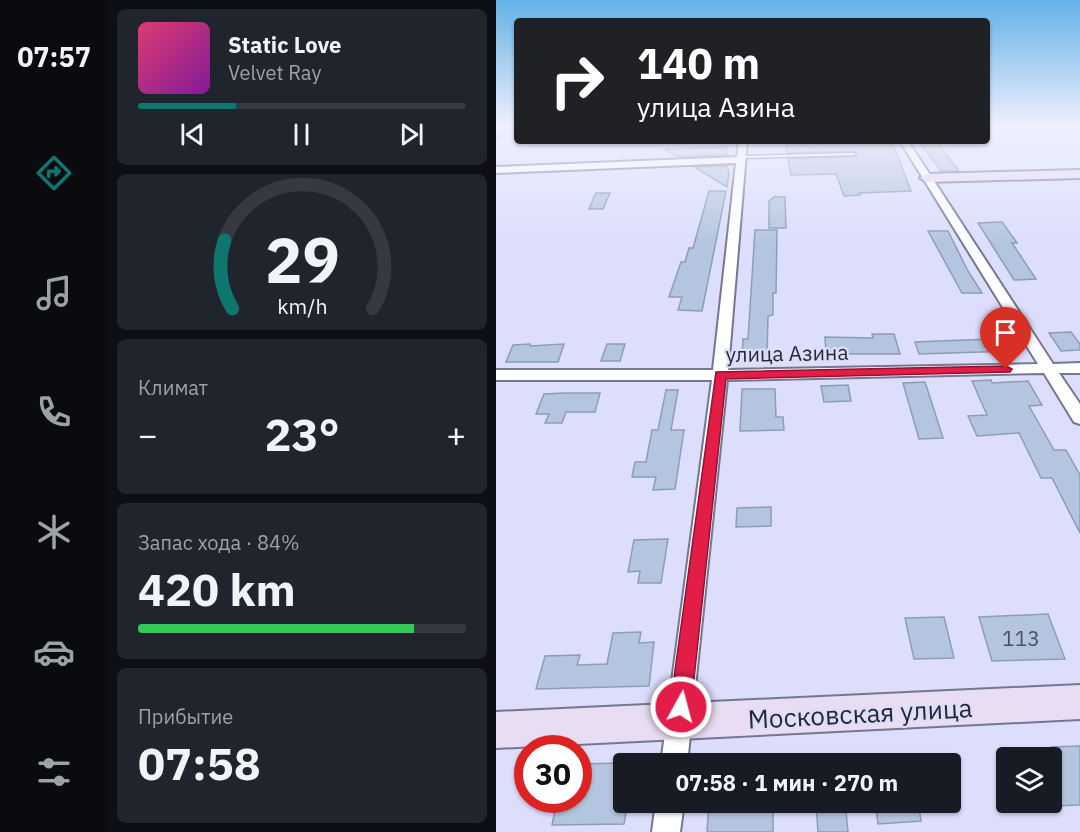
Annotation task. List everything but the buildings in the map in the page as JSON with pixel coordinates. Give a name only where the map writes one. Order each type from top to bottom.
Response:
[{"type":"main road","points":[[927,178],[1080,174]]},
{"type":"main road","name":"Московская улица","points":[[496,730],[1080,702]]},
{"type":"street","points":[[496,170],[556,166]]},
{"type":"street","points":[[675,753],[720,375],[742,166]]},
{"type":"street","points":[[919,166],[1080,418]]},
{"type":"street","name":"улица Азина","points":[[496,375],[720,375],[1080,368]]},
{"type":"street","points":[[666,832],[669,813]]},
{"type":"route","points":[[681,707],[720,375],[1006,369]]}]
